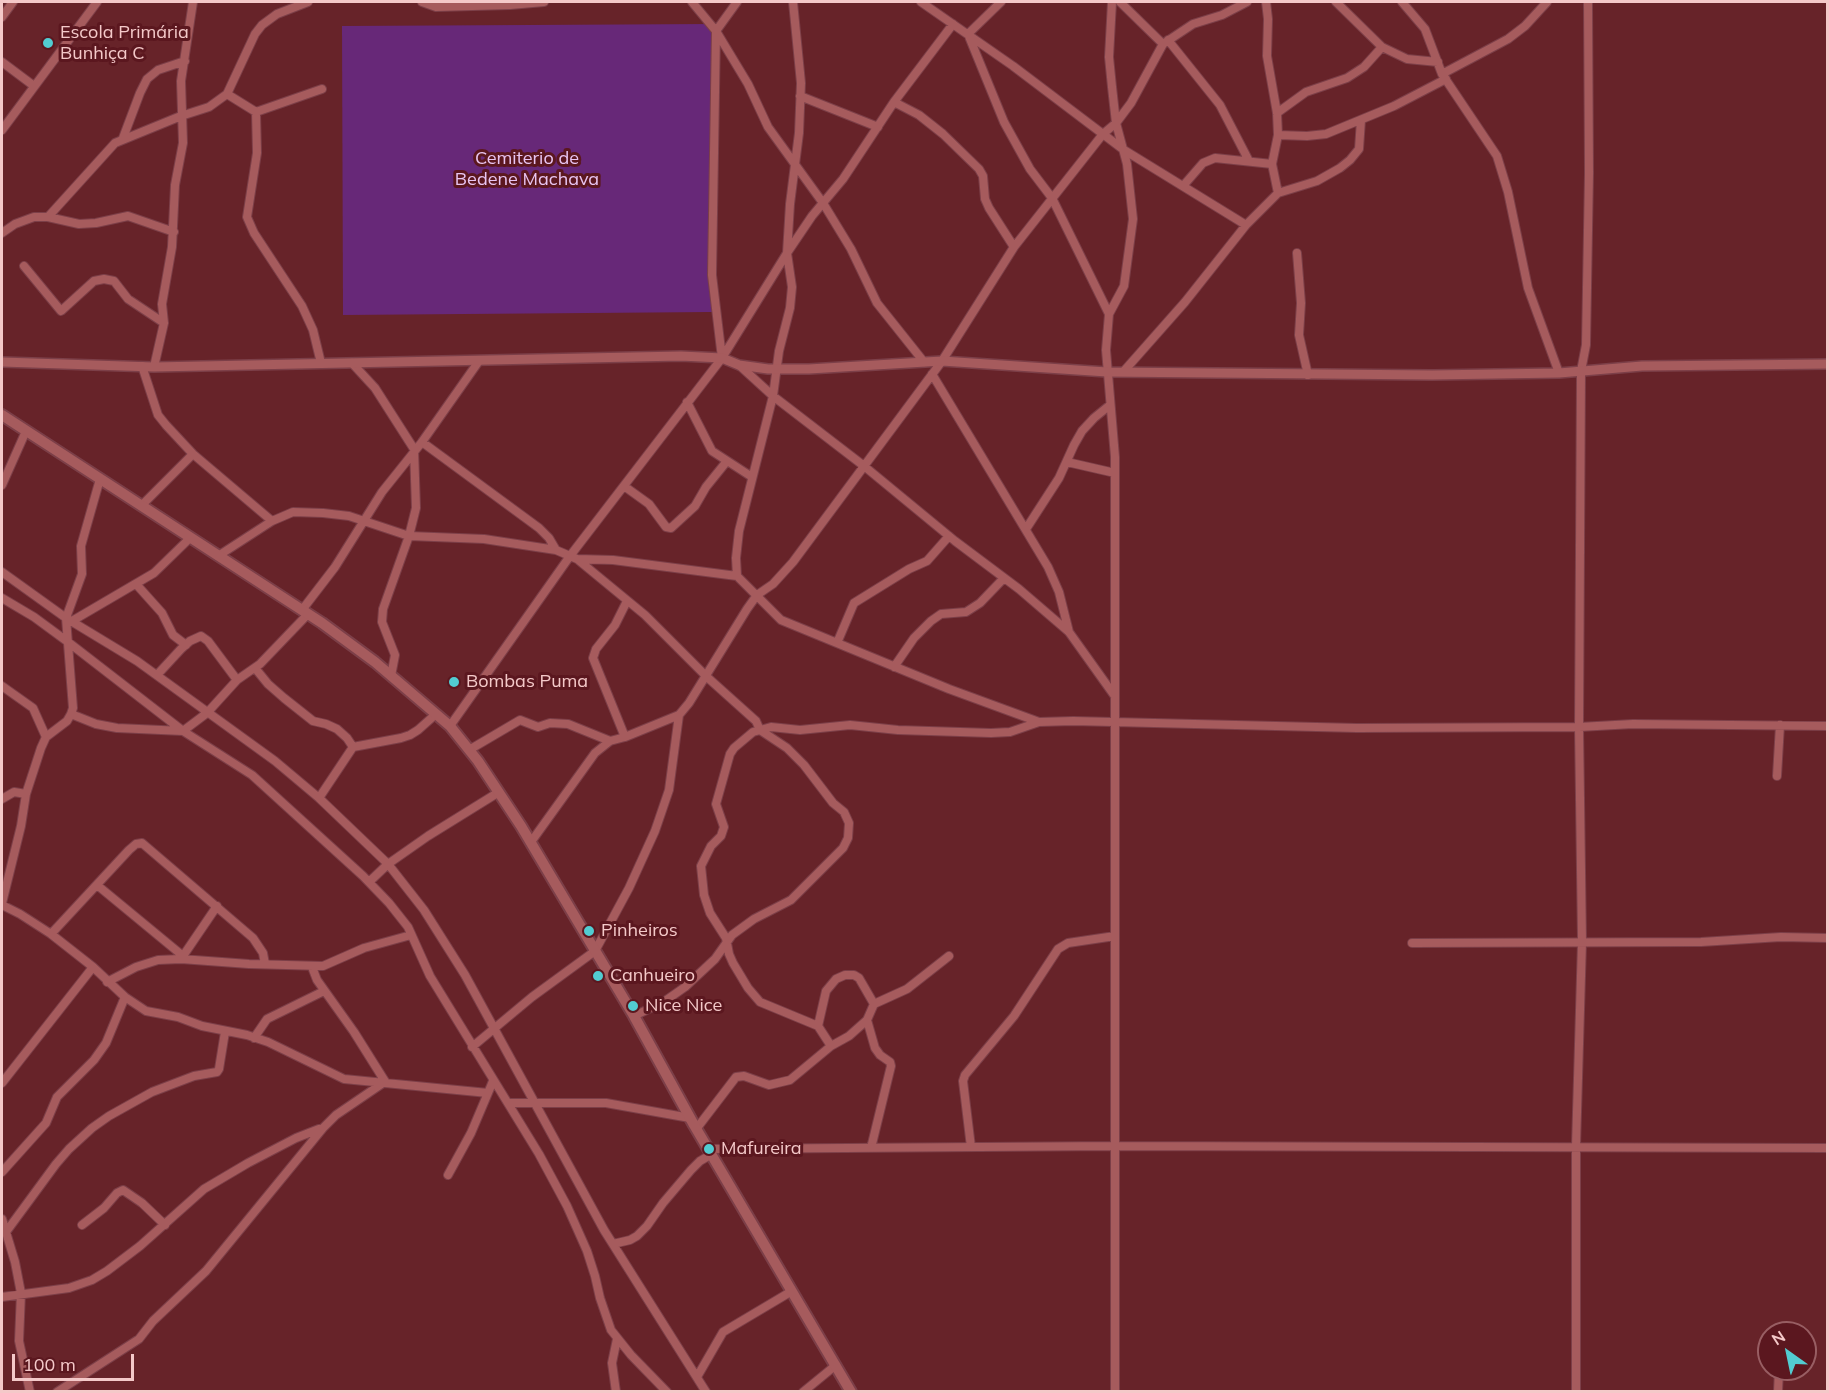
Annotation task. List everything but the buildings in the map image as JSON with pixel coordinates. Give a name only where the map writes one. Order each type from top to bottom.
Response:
[{"type":"main road","points":[[2,415],[305,612],[391,676],[450,726],[499,792],[531,842],[851,1392]]},
{"type":"street","points":[[2,17],[13,2]]},
{"type":"street","points":[[2,130],[97,2]]},
{"type":"street","points":[[154,367],[164,323],[162,304],[174,232],[175,184],[183,143],[181,81],[193,2]]},
{"type":"street","points":[[48,217],[106,153],[123,138],[209,107],[227,94],[255,33],[262,25],[277,14],[308,2]]},
{"type":"street","points":[[422,2],[436,7],[544,2]]},
{"type":"street","points":[[692,2],[716,31],[748,84],[768,127],[823,203],[851,249],[877,303],[924,362]]},
{"type":"street","points":[[722,358],[712,274],[716,31],[737,2]]},
{"type":"street","points":[[737,576],[739,531],[773,396],[783,329],[790,308],[792,287],[787,253],[799,133],[800,96],[793,2]]},
{"type":"street","points":[[921,2],[968,34],[1124,150],[1246,225]]},
{"type":"street","points":[[968,34],[1001,2]]},
{"type":"street","points":[[1112,2],[1109,57],[1116,123],[1124,150],[1131,189],[1133,219],[1124,286],[1109,314],[1107,372],[1115,473],[1115,1392]]},
{"type":"street","points":[[1120,2],[1165,42],[1220,105],[1249,161]]},
{"type":"street","points":[[472,1047],[532,997],[595,951],[655,831],[669,790],[679,715],[706,677],[725,642],[757,595],[773,584],[793,562],[942,361],[1014,248],[1103,134],[1116,123],[1131,103],[1165,42],[1193,24],[1222,15],[1247,2]]},
{"type":"street","points":[[1266,2],[1267,56],[1277,113],[1278,135],[1272,164],[1278,193]]},
{"type":"street","points":[[1336,2],[1382,47],[1407,59],[1438,62]]},
{"type":"street","points":[[1402,2],[1425,29],[1444,76],[1497,156],[1508,192],[1528,288],[1559,373]]},
{"type":"street","points":[[1278,135],[1326,134],[1394,106],[1509,39],[1525,26],[1547,2]]},
{"type":"street","points":[[1576,1392],[1576,1146],[1582,942],[1579,727],[1581,372],[1586,345],[1589,173],[1588,2]]},
{"type":"street","points":[[450,726],[624,486],[722,358],[787,253],[843,179],[894,102],[953,24]]},
{"type":"street","points":[[968,34],[1004,122],[1030,169],[1052,198],[1109,314]]},
{"type":"street","points":[[1277,113],[1306,92],[1347,78],[1364,67],[1382,47]]},
{"type":"street","points":[[123,138],[147,79],[159,70],[185,61]]},
{"type":"street","points":[[2,62],[34,86]]},
{"type":"street","points":[[256,112],[322,89]]},
{"type":"street","points":[[227,94],[256,112]]},
{"type":"street","points":[[800,96],[878,127]]},
{"type":"street","points":[[894,102],[919,115],[980,169],[983,176],[985,199],[1014,248]]},
{"type":"street","points":[[256,112],[257,153],[247,217],[254,233],[302,306],[313,330],[321,363]]},
{"type":"street","points":[[1124,371],[1185,302],[1246,225],[1278,193],[1317,181],[1350,160],[1359,149],[1361,120]]},
{"type":"street","points":[[1183,186],[1203,163],[1215,158],[1272,164]]},
{"type":"street","points":[[2,232],[34,217],[48,217],[79,224],[128,216],[174,232]]},
{"type":"street","points":[[1297,253],[1301,303],[1299,335],[1308,375]]},
{"type":"street","points":[[24,266],[61,310],[94,281],[104,279],[117,284],[128,299],[164,323]]},
{"type":"street","points":[[2,362],[154,367],[681,356],[722,358],[739,365],[776,369],[942,361],[1107,372],[1308,375],[1559,373],[1642,366],[1827,364]]},
{"type":"street","points":[[71,714],[96,724],[117,728],[183,731],[207,713],[237,680],[255,668],[305,612],[382,492],[414,449],[422,442],[479,361]]},
{"type":"street","points":[[352,363],[375,388],[414,449],[416,508],[409,536],[383,609],[382,622],[395,655],[391,676]]},
{"type":"street","points":[[739,365],[773,396],[864,466],[1069,632],[1114,695]]},
{"type":"street","points":[[142,366],[158,415],[193,454],[272,521]]},
{"type":"street","points":[[932,374],[1048,567],[1059,592],[1069,632]]},
{"type":"street","points":[[687,402],[712,451],[752,477]]},
{"type":"street","points":[[1026,530],[1067,462],[1082,431],[1110,405]]},
{"type":"street","points":[[2,485],[26,431]]},
{"type":"street","points":[[422,442],[539,528],[556,550]]},
{"type":"street","points":[[141,506],[193,454]]},
{"type":"street","points":[[624,486],[649,504],[666,526],[671,528],[695,506],[706,487],[727,461]]},
{"type":"street","points":[[1067,462],[1115,473]]},
{"type":"street","points":[[100,479],[81,546],[82,574],[69,620],[68,642],[73,708],[66,721],[46,737],[26,794],[21,826],[2,904],[51,934],[93,967],[124,997],[146,1011],[178,1017],[225,1032],[254,1038],[286,1050],[344,1079],[488,1093]]},
{"type":"street","points":[[218,556],[272,521],[293,512],[349,516],[409,536],[484,539],[556,550],[574,558],[627,601],[677,646],[706,677],[756,721],[760,730],[787,748],[804,765],[833,802],[844,812],[849,823],[848,838],[843,848],[791,900],[732,935],[715,959],[685,987],[665,1001],[634,1016]]},
{"type":"street","points":[[837,643],[854,603],[909,569],[927,561],[949,536]]},
{"type":"street","points":[[69,620],[136,585],[164,565],[190,538]]},
{"type":"street","points":[[574,558],[613,560],[737,576],[781,620],[983,703],[1038,722],[1357,728],[1579,727],[1633,724],[1827,726]]},
{"type":"street","points":[[2,572],[69,620],[137,661],[274,761],[319,798],[388,864],[424,910],[465,975],[613,1244],[706,1392]]},
{"type":"street","points":[[894,667],[914,638],[931,621],[941,614],[966,612],[980,603],[1004,578]]},
{"type":"street","points":[[136,585],[162,614],[173,635],[186,645]]},
{"type":"street","points":[[2,598],[68,642],[183,731],[252,775],[389,903],[411,935],[430,976],[539,1154],[567,1206],[587,1251],[611,1330],[667,1392]]},
{"type":"street","points":[[625,737],[593,658],[596,649],[615,625],[627,601]]},
{"type":"street","points":[[157,675],[186,645],[201,636],[208,641],[237,680]]},
{"type":"street","points":[[255,668],[284,698],[313,721],[337,729],[353,747]]},
{"type":"street","points":[[2,686],[33,708],[46,737]]},
{"type":"street","points":[[319,798],[353,747],[410,735],[436,714]]},
{"type":"street","points":[[531,842],[596,753],[610,741],[679,715]]},
{"type":"street","points":[[469,750],[520,720],[538,727],[550,723],[568,724],[610,741]]},
{"type":"street","points":[[831,1046],[818,1026],[760,1002],[733,963],[727,944],[710,913],[704,895],[701,867],[711,846],[721,836],[724,827],[716,804],[730,754],[753,732],[771,727],[800,730],[850,725],[898,730],[991,733],[1010,732],[1038,722]]},
{"type":"street","points":[[1777,776],[1780,725]]},
{"type":"street","points":[[2,799],[14,792],[26,794]]},
{"type":"street","points":[[369,882],[388,864],[428,836],[499,792]]},
{"type":"street","points":[[51,934],[136,844],[142,843],[253,938],[263,953],[265,964]]},
{"type":"street","points":[[97,885],[182,957]]},
{"type":"street","points":[[182,957],[217,906]]},
{"type":"street","points":[[107,982],[136,967],[158,960],[182,957],[323,966],[363,948],[411,935]]},
{"type":"street","points":[[971,1147],[963,1081],[965,1075],[1014,1016],[1058,949],[1068,943],[1114,936]]},
{"type":"street","points":[[1412,943],[1701,942],[1781,937],[1827,938]]},
{"type":"street","points":[[697,1128],[736,1077],[744,1076],[769,1085],[795,1077],[831,1046],[849,1036],[867,1020],[874,1005],[907,989],[949,956]]},
{"type":"street","points":[[2,1083],[93,967]]},
{"type":"street","points":[[312,967],[324,992],[354,1032],[384,1083]]},
{"type":"street","points":[[818,1026],[826,991],[836,979],[845,975],[854,975],[859,978],[874,1005]]},
{"type":"street","points":[[254,1038],[267,1019],[324,992]]},
{"type":"street","points":[[2,1172],[45,1123],[57,1097],[94,1060],[106,1043],[124,997]]},
{"type":"street","points":[[867,1020],[875,1048],[890,1062],[891,1066],[871,1148]]},
{"type":"street","points":[[6,1232],[56,1164],[92,1128],[152,1092],[194,1076],[217,1072],[225,1032]]},
{"type":"street","points":[[448,1174],[471,1133],[493,1081]]},
{"type":"street","points":[[57,1392],[139,1339],[153,1321],[206,1271],[322,1128],[336,1115],[384,1083]]},
{"type":"street","points":[[508,1103],[606,1103],[690,1118]]},
{"type":"street","points":[[2,1297],[69,1288],[92,1280],[107,1271],[165,1225],[184,1204],[204,1189],[296,1138],[322,1128]]},
{"type":"street","points":[[613,1244],[630,1240],[647,1227],[663,1203],[710,1151],[1115,1146],[1827,1148]]},
{"type":"street","points":[[82,1225],[123,1190],[142,1203],[165,1225]]},
{"type":"street","points":[[2,1219],[21,1293],[20,1341],[30,1392]]},
{"type":"street","points":[[697,1377],[723,1332],[792,1291]]},
{"type":"street","points":[[616,1392],[612,1363],[617,1339]]},
{"type":"street","points":[[803,1392],[836,1365]]},
{"type":"green space","name":"Cemiterio de Bedene Machava","points":[[712,24],[712,312],[343,315],[342,26]]},
{"type":"place","name":"Escola Primária Bunhiça C","points":[[48,43]]},
{"type":"place","name":"Bombas Puma","points":[[454,682]]},
{"type":"place","name":"Pinheiros","points":[[589,931]]},
{"type":"place","name":"Canhueiro","points":[[598,976]]},
{"type":"place","name":"Nice Nice","points":[[633,1006]]},
{"type":"place","name":"Mafureira","points":[[709,1149]]}]
